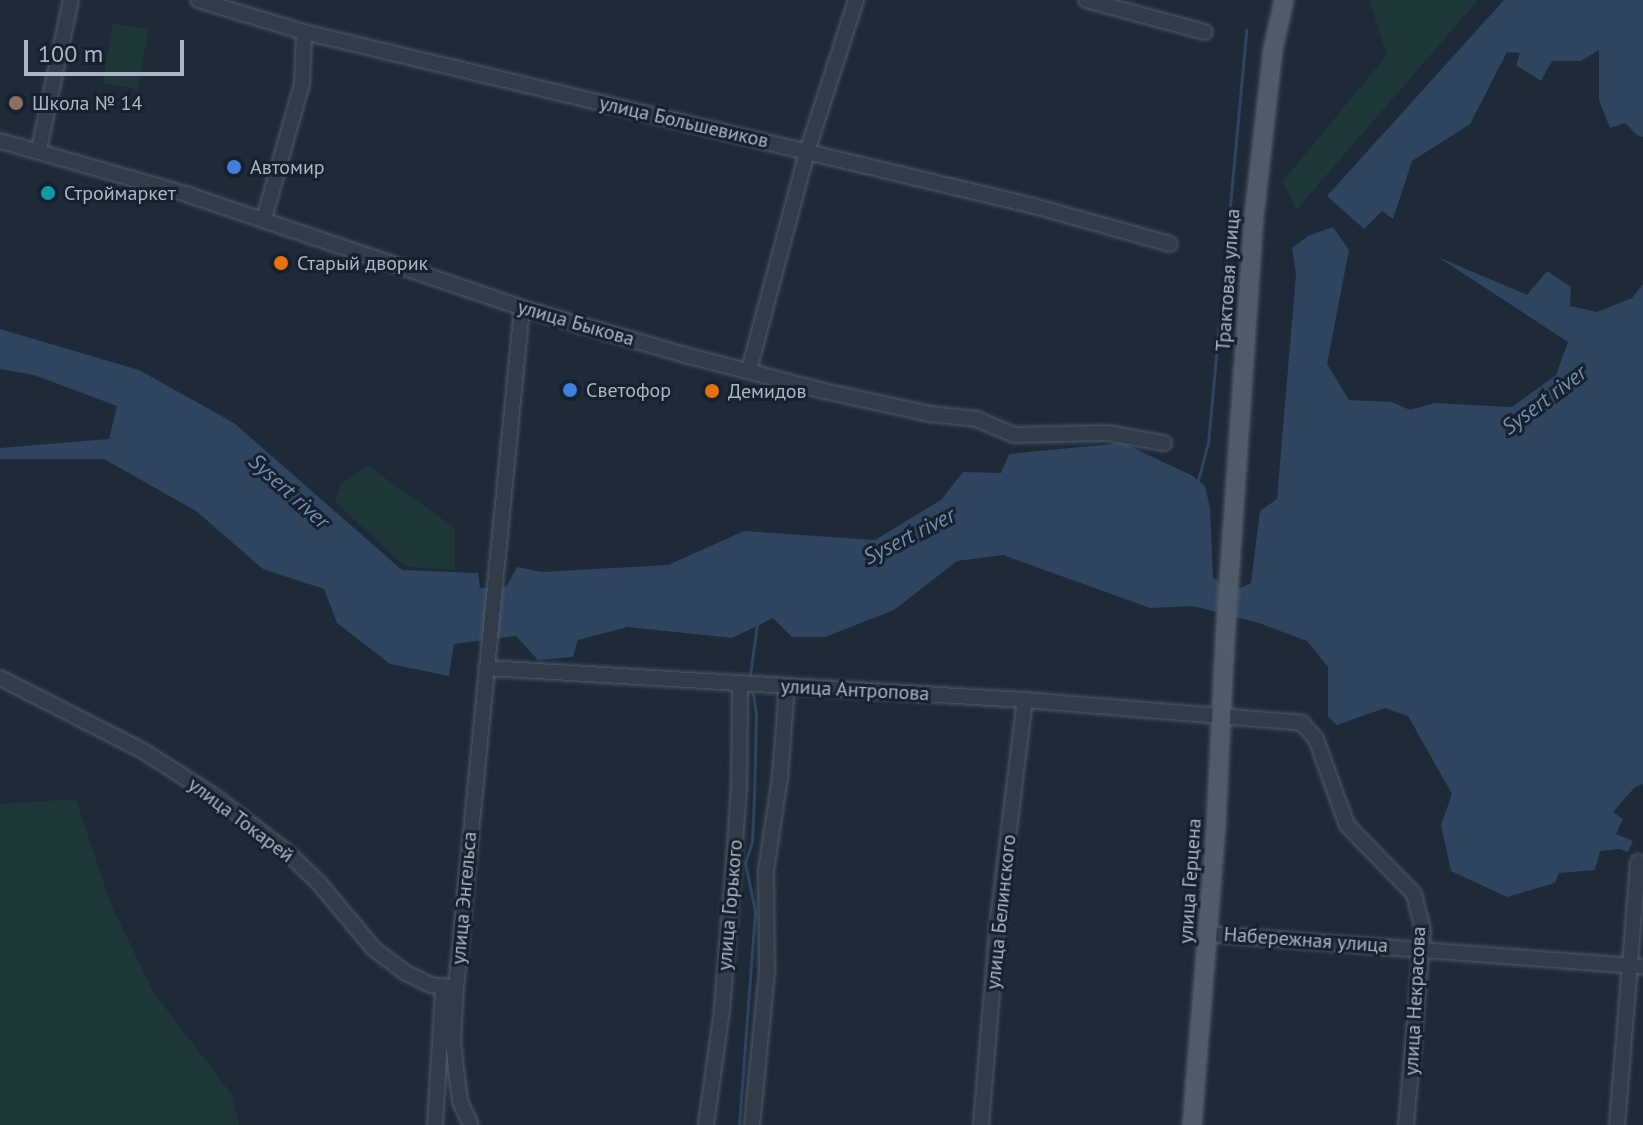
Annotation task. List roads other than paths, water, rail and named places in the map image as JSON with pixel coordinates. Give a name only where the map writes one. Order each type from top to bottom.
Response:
[{"type":"main road","name":"Трактовая улица","points":[[1225,640],[1254,216],[1273,49],[1284,0]]},
{"type":"main road","name":"улица Герцена","points":[[1192,1125],[1209,934],[1225,640]]},
{"type":"street","points":[[39,149],[71,0]]},
{"type":"street","name":"улица Большевиков","points":[[198,0],[304,32],[807,152],[1170,244]]},
{"type":"street","points":[[749,370],[807,152],[856,0]]},
{"type":"street","points":[[1086,0],[1205,32]]},
{"type":"street","points":[[264,219],[302,84],[304,32]]},
{"type":"street","name":"улица Быкова","points":[[0,141],[39,149],[264,219],[522,308],[839,394],[930,414],[977,419],[1014,435],[1107,433],[1164,443]]},
{"type":"street","name":"улица Энгельса","points":[[471,1125],[460,1101],[449,989],[486,668],[522,308]]},
{"type":"street","name":"улица Антропова","points":[[486,668],[1025,700],[1302,723]]},
{"type":"street","name":"улица Токарей","points":[[0,678],[143,751],[214,796],[287,852],[318,882],[374,949],[404,972],[449,989]]},
{"type":"street","name":"улица Горького","points":[[706,1125],[722,1009],[737,816],[740,684]]},
{"type":"street","name":"улица Горького","points":[[752,1125],[767,971],[766,871],[780,777],[787,687]]},
{"type":"street","name":"улица Белинского","points":[[981,1125],[998,919],[1025,700]]},
{"type":"street","name":"улица Некрасова","points":[[1302,723],[1316,739],[1347,825],[1414,894],[1423,931],[1406,1125]]},
{"type":"street","points":[[1617,1125],[1636,966],[1638,862]]},
{"type":"street","name":"Набережная улица","points":[[1209,934],[1422,947],[1636,966]]},
{"type":"street","points":[[435,1125],[449,989]]},
{"type":"water","points":[[1504,0],[1643,0],[1643,137],[1625,123],[1610,128],[1599,100],[1599,50],[1581,61],[1552,61],[1541,81],[1516,65],[1520,53],[1507,52],[1470,124],[1412,161],[1393,219],[1382,211],[1364,229],[1327,196]]},
{"type":"water","name":"Sysert river","points":[[1333,227],[1349,250],[1327,364],[1349,400],[1392,402],[1410,410],[1434,403],[1512,407],[1556,375],[1568,342],[1438,257],[1527,295],[1547,271],[1571,287],[1570,306],[1597,312],[1632,298],[1643,284],[1643,784],[1635,787],[1613,812],[1623,819],[1616,834],[1633,841],[1628,852],[1619,849],[1600,851],[1595,870],[1559,873],[1555,883],[1507,897],[1451,871],[1441,825],[1452,794],[1408,716],[1385,708],[1337,725],[1328,717],[1328,667],[1307,641],[1259,623],[1193,606],[1150,608],[1003,555],[957,561],[894,610],[825,637],[792,637],[773,618],[732,638],[628,627],[578,640],[573,657],[538,660],[516,636],[454,644],[449,676],[390,664],[337,623],[324,589],[263,569],[196,511],[104,459],[0,459],[0,448],[109,439],[117,406],[34,375],[0,369],[0,329],[139,370],[234,423],[402,570],[478,573],[480,588],[506,587],[517,567],[542,572],[668,565],[744,531],[875,540],[941,500],[963,472],[1001,473],[1009,454],[1123,443],[1193,476],[1205,486],[1210,508],[1213,578],[1236,590],[1251,583],[1260,511],[1277,499],[1296,274],[1292,248],[1308,236]]},
{"type":"waterway","points":[[1198,480],[1208,443],[1246,30]]},
{"type":"waterway","points":[[750,675],[757,624]]},
{"type":"waterway","points":[[739,1125],[755,911],[745,863],[752,841],[756,715],[753,693]]},
{"type":"place","name":"Школа № 14","points":[[16,103]]},
{"type":"place","name":"Автомир","points":[[234,167]]},
{"type":"place","name":"Строймаркет","points":[[48,193]]},
{"type":"place","name":"Старый дворик","points":[[281,263]]},
{"type":"place","name":"Светофор","points":[[570,390]]},
{"type":"place","name":"Демидов","points":[[712,391]]}]
